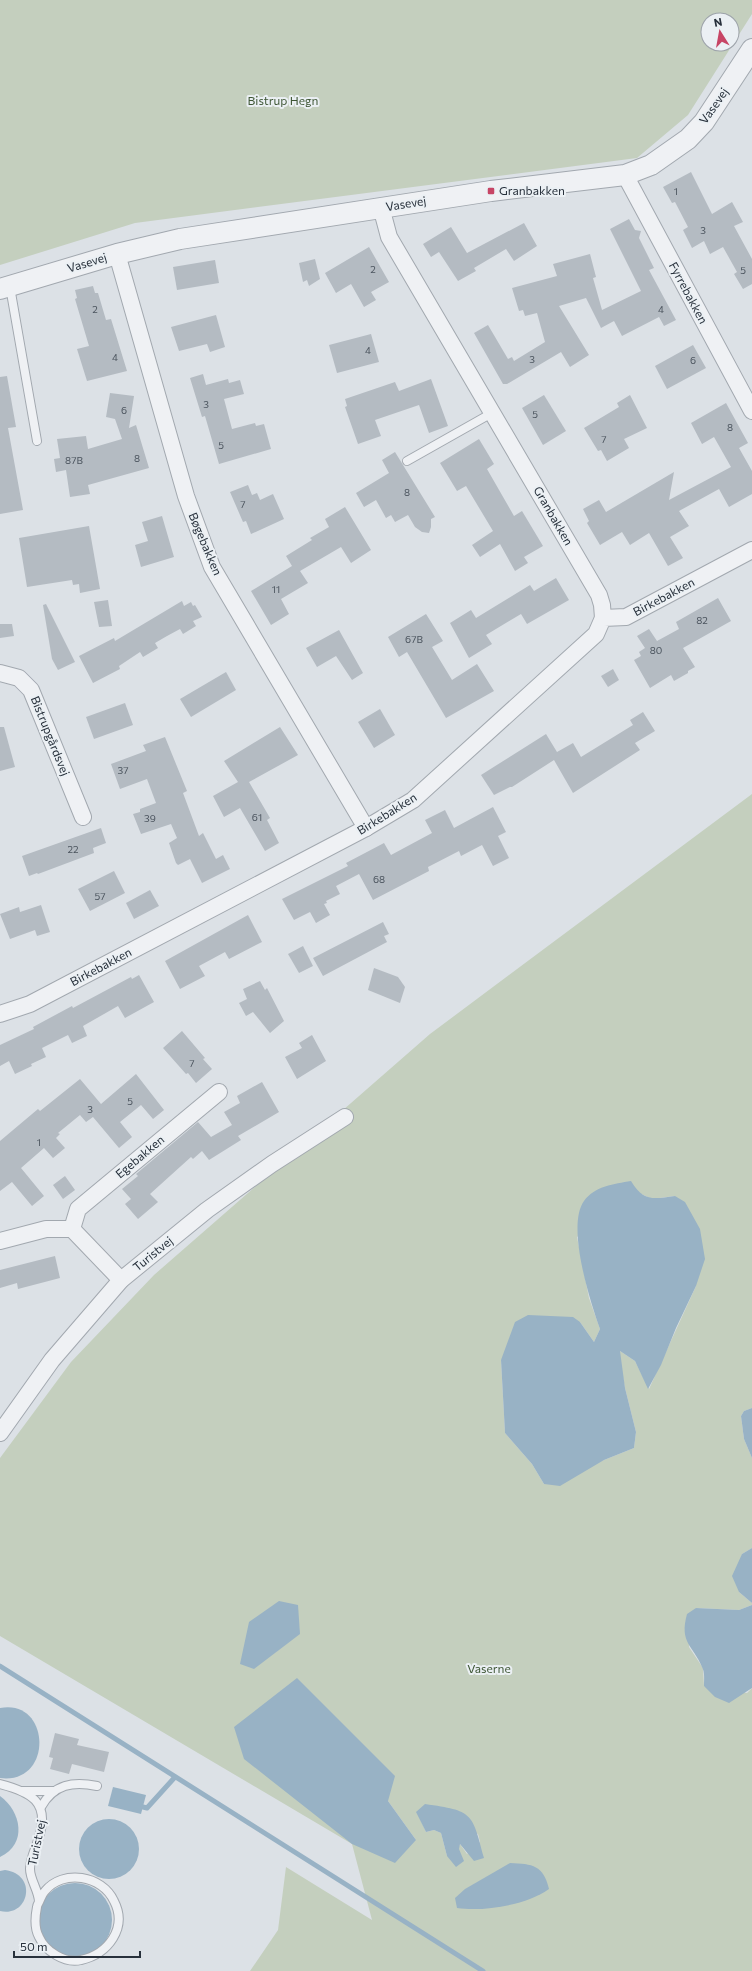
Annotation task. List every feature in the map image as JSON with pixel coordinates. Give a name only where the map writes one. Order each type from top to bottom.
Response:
[{"type":"street","name":"Vasevej","points":[[5,288],[117,254],[180,239],[381,207],[507,189],[625,175],[651,165],[688,139],[704,122],[752,49]]},
{"type":"street","name":"Fyrrebakken","points":[[625,175],[752,411]]},
{"type":"street","name":"Granbakken","points":[[381,207],[389,237],[599,595],[603,618]]},
{"type":"street","name":"Bøgebakken","points":[[117,254],[186,496],[212,567],[366,828]]},
{"type":"street","name":"Birkebakken","points":[[0,1014],[30,1004],[366,828],[413,800],[596,634],[603,618],[626,617],[752,550]]},
{"type":"street","name":"Bistrupgårdsvej","points":[[0,673],[19,678],[31,690],[83,817]]},
{"type":"street","name":"Egebakken","points":[[72,1229],[78,1209],[219,1092]]},
{"type":"street","name":"Turistvej","points":[[0,1432],[52,1360],[121,1280],[207,1210],[272,1164],[345,1117]]},
{"type":"street","points":[[0,1241],[46,1229],[72,1229],[121,1280]]},
{"type":"lane","name":"Vasevej","points":[[5,288],[37,441]]},
{"type":"lane","points":[[407,461],[492,413]]},
{"type":"lane","name":"Turistvej","points":[[41,1807],[54,1791],[69,1784],[81,1783],[97,1786]]},
{"type":"lane","name":"Turistvej","points":[[0,1784],[20,1791],[31,1797],[41,1807],[44,1819],[30,1870],[39,1902],[34,1921],[38,1937],[48,1950],[62,1958],[78,1961],[94,1957],[108,1947],[116,1933],[118,1917],[114,1901],[104,1888],[90,1880],[74,1877],[58,1881],[45,1891],[39,1902]]},
{"type":"lane","name":"Turistvej","points":[[20,1791],[54,1791]]},
{"type":"green space","name":"Bistrup Hegn","points":[[0,0],[752,0],[752,14],[740,33],[740,12],[700,12],[700,52],[728,52],[688,115],[637,158],[135,223],[0,265]]},
{"type":"green space","name":"Vaserne","points":[[752,794],[752,1408],[744,1411],[741,1416],[744,1439],[752,1458],[752,1548],[742,1554],[739,1592],[752,1603],[752,1605],[739,1610],[696,1608],[689,1647],[703,1668],[704,1686],[747,1693],[752,1688],[752,1971],[250,1971],[278,1930],[286,1867],[372,1920],[352,1844],[0,1636],[0,1458],[71,1362],[154,1275],[430,1034]],"holes":[[[637,1192],[652,1199],[675,1196],[696,1286],[649,1389],[635,1361],[620,1351],[620,1362],[625,1388],[636,1432],[634,1448],[544,1484],[532,1464],[505,1433],[501,1360],[580,1322],[594,1342],[600,1329],[589,1298],[577,1237]],[[234,1727],[388,1801],[416,1840]],[[417,1812],[478,1834],[480,1842],[467,1854],[460,1844],[458,1849],[447,1856],[441,1833],[434,1830],[426,1832]]]},
{"type":"water","points":[[631,1181],[640,1193],[650,1198],[675,1196],[685,1202],[700,1229],[705,1259],[696,1286],[676,1328],[661,1365],[648,1389],[635,1361],[620,1351],[625,1388],[636,1432],[634,1448],[604,1460],[560,1486],[544,1484],[532,1464],[505,1433],[501,1360],[515,1322],[528,1315],[573,1317],[580,1322],[594,1342],[600,1329],[586,1283],[582,1264],[578,1228],[579,1213],[584,1201],[594,1192],[605,1186]]},
{"type":"water","points":[[752,1408],[752,1458],[744,1439],[741,1416],[744,1411]]},
{"type":"water","points":[[752,1548],[752,1603],[739,1592],[732,1576],[742,1554]]},
{"type":"water","points":[[279,1601],[298,1605],[300,1634],[254,1669],[240,1664],[249,1622]]},
{"type":"water","points":[[752,1605],[752,1688],[729,1703],[715,1697],[704,1686],[703,1669],[686,1638],[685,1624],[687,1614],[696,1608],[739,1610]]},
{"type":"water","points":[[297,1678],[395,1776],[388,1801],[416,1840],[395,1863],[352,1844],[244,1759],[234,1727]]},
{"type":"water","points":[[0,1708],[17,1708],[29,1716],[37,1728],[39,1742],[37,1756],[30,1769],[18,1777],[0,1778]]},
{"type":"water","points":[[113,1787],[146,1795],[141,1814],[108,1806]]},
{"type":"water","points":[[0,1796],[7,1802],[17,1818],[18,1836],[15,1844],[9,1851],[0,1857]]},
{"type":"water","points":[[425,1804],[453,1809],[468,1816],[473,1823],[484,1858],[474,1861],[460,1844],[459,1849],[464,1861],[456,1867],[447,1856],[441,1833],[434,1830],[426,1832],[416,1812]]},
{"type":"water","points":[[103,1819],[115,1819],[126,1824],[134,1832],[139,1843],[137,1861],[126,1874],[115,1879],[103,1879],[92,1874],[84,1866],[79,1855],[79,1843],[84,1832],[92,1824]]},
{"type":"water","points":[[510,1863],[525,1864],[536,1867],[544,1875],[549,1889],[540,1895],[505,1906],[480,1909],[457,1908],[455,1898],[465,1889]]},
{"type":"water","points":[[5,1870],[16,1873],[22,1880],[26,1887],[26,1895],[23,1902],[17,1908],[10,1911],[0,1911],[0,1871]]},
{"type":"water","points":[[68,1883],[82,1883],[96,1889],[106,1899],[112,1913],[110,1934],[106,1941],[96,1951],[82,1957],[68,1957],[54,1951],[44,1941],[38,1927],[38,1913],[44,1899],[54,1889]]},
{"type":"building","points":[[691,172],[712,214],[732,202],[743,222],[734,226],[752,259],[752,284],[743,289],[734,274],[737,272],[723,247],[710,254],[704,241],[692,248],[683,230],[688,227],[675,202],[672,203],[663,187]]},
{"type":"building","points":[[629,219],[635,230],[641,231],[639,238],[654,268],[649,270],[676,320],[664,326],[659,317],[622,336],[614,321],[601,328],[586,298],[559,306],[589,355],[570,367],[561,352],[507,384],[503,384],[474,333],[488,325],[508,359],[512,357],[514,361],[545,342],[537,313],[525,316],[523,310],[519,311],[512,288],[557,276],[553,264],[590,254],[596,277],[593,278],[602,310],[641,291],[610,229]]},
{"type":"building","points":[[524,223],[537,246],[514,261],[506,249],[474,268],[476,271],[458,281],[439,252],[431,257],[423,244],[451,227],[467,253]]},
{"type":"building","points":[[369,247],[389,282],[371,292],[376,300],[364,307],[351,284],[336,293],[325,273]]},
{"type":"building","points":[[315,259],[320,279],[309,286],[307,280],[303,282],[299,263]]},
{"type":"building","points":[[215,260],[219,283],[177,290],[173,267]]},
{"type":"building","points":[[93,286],[95,293],[98,293],[106,320],[111,319],[127,371],[87,381],[77,349],[89,346],[75,299],[77,298],[75,290]]},
{"type":"building","points":[[216,315],[225,347],[210,352],[207,344],[179,351],[171,327]]},
{"type":"building","points":[[371,334],[379,362],[337,373],[329,345]]},
{"type":"building","points":[[693,345],[706,368],[667,389],[655,366]]},
{"type":"building","points":[[203,374],[206,385],[228,379],[229,383],[240,380],[244,394],[224,399],[232,429],[255,423],[256,426],[264,424],[271,449],[219,464],[205,416],[202,417],[190,378]]},
{"type":"building","points":[[7,376],[16,427],[8,428],[23,510],[0,514],[0,377]]},
{"type":"building","points":[[431,379],[448,426],[429,433],[419,405],[375,420],[381,436],[358,444],[345,407],[347,406],[345,399],[395,382],[399,391]]},
{"type":"building","points":[[110,393],[134,396],[129,428],[136,425],[149,468],[88,485],[90,494],[70,497],[66,470],[56,472],[54,459],[60,458],[57,439],[86,436],[88,449],[122,439],[115,419],[106,417]]},
{"type":"building","points":[[544,395],[566,431],[543,445],[522,408]]},
{"type":"building","points":[[630,395],[647,428],[624,439],[629,448],[607,461],[601,450],[598,451],[584,428],[619,407],[617,403]]},
{"type":"building","points":[[726,403],[748,443],[739,448],[752,471],[752,494],[729,507],[719,489],[679,511],[689,526],[670,537],[683,558],[668,566],[649,533],[630,545],[622,532],[600,545],[587,523],[589,521],[583,509],[599,500],[606,512],[674,472],[669,500],[731,467],[714,437],[702,444],[691,423]]},
{"type":"building","points":[[479,439],[494,464],[487,469],[514,516],[522,511],[543,546],[524,557],[528,563],[515,571],[500,544],[480,557],[472,545],[493,531],[466,486],[457,491],[440,463]]},
{"type":"building","points":[[395,452],[435,517],[431,519],[429,533],[422,532],[415,527],[408,515],[395,522],[391,515],[386,518],[376,500],[364,507],[356,493],[389,473],[382,460]]},
{"type":"building","points":[[248,485],[252,495],[257,493],[260,500],[273,494],[284,519],[251,534],[246,521],[243,522],[230,492]]},
{"type":"building","points":[[345,507],[371,550],[351,563],[341,547],[300,571],[308,583],[281,599],[289,614],[271,625],[251,591],[292,566],[286,556],[312,540],[310,538],[329,527],[325,519]]},
{"type":"building","points":[[162,516],[174,557],[141,567],[135,545],[148,541],[142,522]]},
{"type":"building","points":[[89,526],[100,589],[80,593],[79,584],[73,585],[72,580],[27,587],[19,538]]},
{"type":"building","points":[[556,578],[569,600],[527,624],[521,614],[486,635],[492,644],[469,658],[450,623],[471,610],[476,618],[530,585],[534,591]]},
{"type":"building","points":[[718,598],[731,621],[683,648],[695,667],[688,671],[688,673],[674,681],[671,675],[650,688],[634,660],[641,656],[639,652],[645,648],[637,636],[649,629],[657,641],[679,629],[676,622]]},
{"type":"building","points":[[108,600],[112,626],[99,627],[94,602]]},
{"type":"building","points":[[182,601],[184,606],[191,602],[193,606],[195,605],[202,617],[193,621],[196,626],[183,634],[180,629],[167,636],[155,643],[158,648],[143,657],[140,652],[119,666],[120,669],[93,683],[79,656],[114,638],[115,641]]},
{"type":"building","points":[[46,604],[75,662],[58,670],[52,659],[43,605]]},
{"type":"building","points":[[426,614],[443,641],[432,647],[452,680],[477,664],[494,691],[446,718],[407,652],[399,657],[388,637]]},
{"type":"building","points":[[0,624],[12,624],[14,636],[0,638]]},
{"type":"building","points":[[339,630],[363,673],[352,680],[336,656],[317,667],[306,648]]},
{"type":"building","points":[[613,669],[619,680],[608,687],[601,676]]},
{"type":"building","points":[[226,672],[236,690],[191,717],[180,699]]},
{"type":"building","points":[[125,703],[133,725],[94,739],[86,717]]},
{"type":"building","points":[[380,709],[395,735],[374,748],[358,722]]},
{"type":"building","points":[[643,712],[655,731],[635,743],[640,750],[573,793],[554,760],[512,787],[494,795],[481,775],[546,734],[557,752],[573,743],[581,757],[633,725],[630,720]]},
{"type":"building","points":[[0,727],[4,727],[15,767],[0,771]]},
{"type":"building","points":[[280,727],[298,755],[249,782],[270,818],[267,820],[279,843],[265,851],[240,808],[224,817],[213,796],[238,782],[224,761]]},
{"type":"building","points":[[165,737],[187,791],[183,793],[199,836],[203,833],[216,859],[223,855],[230,869],[202,883],[190,859],[178,865],[176,863],[169,843],[177,838],[171,824],[141,834],[133,814],[140,812],[140,809],[156,803],[147,779],[120,789],[111,764],[146,751],[143,745]]},
{"type":"building","points":[[493,807],[506,832],[498,836],[509,858],[493,866],[482,845],[461,856],[459,851],[428,867],[429,871],[373,900],[359,874],[336,886],[340,894],[326,901],[327,903],[324,904],[330,915],[316,923],[310,912],[294,920],[282,899],[348,866],[346,863],[384,843],[391,855],[432,833],[425,820],[445,810],[454,828]]},
{"type":"building","points":[[101,828],[106,843],[93,848],[94,853],[29,876],[22,856]]},
{"type":"building","points":[[114,871],[125,893],[90,911],[78,889]]},
{"type":"building","points":[[150,890],[159,906],[134,919],[126,903]]},
{"type":"building","points":[[41,905],[50,932],[37,936],[35,930],[10,939],[0,914],[19,907],[20,912]]},
{"type":"building","points":[[248,915],[262,942],[229,959],[225,952],[199,966],[205,976],[180,989],[165,961]]},
{"type":"building","points":[[383,922],[389,934],[384,936],[387,942],[323,976],[313,958]]},
{"type":"building","points":[[303,946],[313,966],[299,973],[288,954]]},
{"type":"building","points":[[374,968],[398,977],[405,987],[400,1003],[368,990]]},
{"type":"building","points":[[139,975],[154,1002],[125,1018],[118,1006],[83,1026],[87,1036],[72,1043],[68,1035],[42,1048],[46,1057],[15,1074],[9,1061],[0,1066],[0,1045],[34,1029],[33,1027],[72,1006],[73,1008],[131,977],[132,979]]},
{"type":"building","points":[[260,981],[265,990],[267,988],[284,1021],[270,1033],[253,1012],[246,1016],[239,1003],[247,999],[243,989]]},
{"type":"building","points":[[182,1031],[205,1058],[203,1059],[212,1069],[196,1083],[163,1048]]},
{"type":"building","points":[[312,1035],[326,1061],[297,1079],[285,1057],[302,1048],[299,1043]]},
{"type":"building","points":[[136,1074],[164,1110],[153,1119],[141,1105],[120,1122],[132,1137],[119,1148],[93,1117],[86,1122],[80,1115],[58,1133],[60,1134],[56,1138],[65,1148],[53,1158],[44,1148],[21,1168],[44,1196],[32,1206],[12,1182],[0,1191],[0,1141],[38,1109],[40,1111],[80,1079],[101,1104]]},
{"type":"building","points":[[262,1082],[279,1112],[238,1136],[241,1140],[209,1160],[202,1151],[193,1159],[191,1157],[150,1194],[158,1202],[138,1219],[125,1204],[131,1199],[122,1189],[138,1176],[136,1174],[198,1122],[211,1137],[232,1125],[224,1112],[240,1103],[237,1096]]},
{"type":"building","points":[[65,1176],[75,1190],[63,1199],[53,1185]]},
{"type":"building","points":[[55,1256],[60,1278],[18,1289],[17,1283],[0,1288],[0,1270]]},
{"type":"building","points":[[55,1733],[79,1739],[77,1745],[109,1752],[104,1772],[72,1764],[69,1774],[50,1769],[53,1758],[49,1757]]},
{"type":"waterway","points":[[0,1666],[483,1971]]},
{"type":"waterway","points":[[143,1807],[147,1808],[175,1777]]},
{"type":"place","name":"Granbakken","points":[[491,191]]}]
